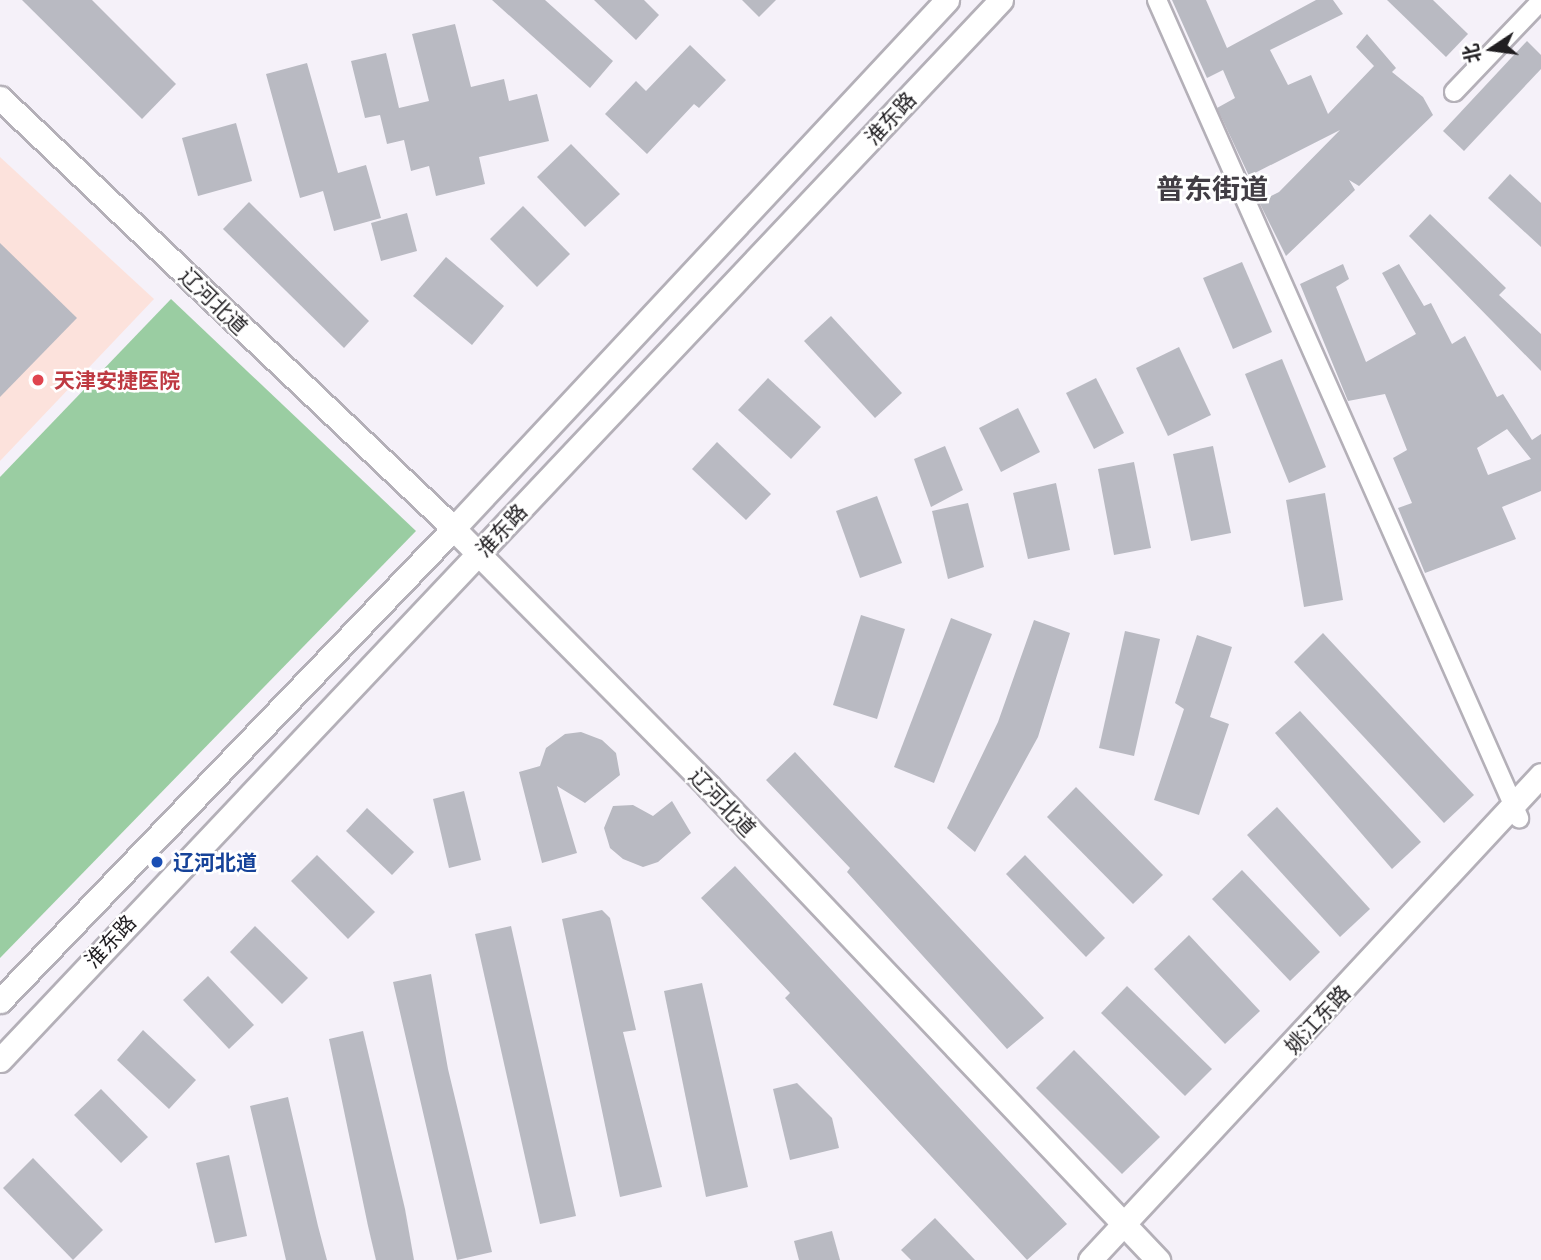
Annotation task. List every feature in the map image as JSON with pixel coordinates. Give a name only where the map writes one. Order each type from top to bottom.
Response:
[{"type":"main road","name":"淮东路","points":[[0,1001],[453,528],[947,0]]},
{"type":"main road","name":"淮东路","points":[[0,1060],[1001,0]]},
{"type":"main road","name":"辽河北道","points":[[0,98],[479,554],[708,786],[1158,1260]]},
{"type":"main road","name":"姚江东路","points":[[1107,1260],[1129,1229],[1516,813],[1541,775]]},
{"type":"main road","name":"姚江东路","points":[[1516,813],[1541,795]]},
{"type":"main road","name":"姚江东路","points":[[1090,1260],[1129,1229]]},
{"type":"street","points":[[1157,0],[1516,813]]},
{"type":"street","points":[[1454,92],[1541,1]]},
{"type":"shaded area","name":"天津安捷医院","points":[[0,157],[154,299],[0,461]]},
{"type":"green space","points":[[171,299],[416,531],[0,958],[0,477]]},
{"type":"building","points":[[22,0],[92,0],[176,84],[142,119]]},
{"type":"building","points":[[492,0],[545,0],[613,61],[590,88]]},
{"type":"building","points":[[594,0],[644,0],[659,15],[636,40]]},
{"type":"building","points":[[742,0],[776,0],[759,17]]},
{"type":"building","points":[[1172,0],[1206,0],[1227,48],[1316,0],[1333,0],[1343,14],[1270,50],[1288,85],[1311,75],[1328,114],[1374,66],[1356,47],[1367,34],[1396,68],[1392,72],[1423,97],[1433,115],[1359,186],[1349,180],[1355,190],[1286,256],[1259,202],[1279,192],[1340,130],[1249,176],[1217,108],[1235,98],[1223,70],[1207,78]]},
{"type":"building","points":[[1387,0],[1433,0],[1468,34],[1446,57]]},
{"type":"building","points":[[455,24],[471,87],[504,79],[509,101],[537,94],[549,141],[479,157],[485,184],[436,196],[429,166],[411,171],[404,140],[387,144],[380,115],[365,118],[351,61],[386,53],[399,108],[429,101],[412,34]]},
{"type":"building","points":[[1527,41],[1541,55],[1541,69],[1464,151],[1443,131]]},
{"type":"building","points":[[690,45],[726,80],[699,108],[694,104],[647,154],[605,114],[636,81],[646,91]]},
{"type":"building","points":[[307,63],[338,173],[366,165],[381,218],[334,231],[323,191],[300,198],[266,74]]},
{"type":"building","points":[[236,123],[252,181],[198,196],[182,138]]},
{"type":"building","points":[[571,144],[620,194],[585,227],[537,177]]},
{"type":"building","points":[[1510,174],[1541,203],[1541,247],[1488,198]]},
{"type":"building","points":[[249,202],[369,321],[344,348],[223,229]]},
{"type":"building","points":[[523,206],[570,254],[537,287],[490,239]]},
{"type":"building","points":[[407,213],[417,251],[381,261],[371,223]]},
{"type":"building","points":[[1430,214],[1506,288],[1499,295],[1541,334],[1541,371],[1409,236]]},
{"type":"building","points":[[0,243],[77,318],[0,397]]},
{"type":"building","points":[[446,257],[504,306],[472,345],[413,296]]},
{"type":"building","points":[[1242,262],[1272,332],[1233,349],[1203,278]]},
{"type":"building","points":[[1343,264],[1349,279],[1336,287],[1366,362],[1416,334],[1382,273],[1399,264],[1424,306],[1431,303],[1452,344],[1465,336],[1497,397],[1503,394],[1532,440],[1541,434],[1541,491],[1502,507],[1516,539],[1425,573],[1398,508],[1412,503],[1393,458],[1407,450],[1385,394],[1348,401],[1300,284]],"holes":[[[1507,429],[1531,459],[1488,475],[1477,448]]]},
{"type":"building","points":[[831,316],[902,393],[875,418],[804,341]]},
{"type":"building","points":[[1179,347],[1211,415],[1168,436],[1136,368]]},
{"type":"building","points":[[1282,359],[1326,467],[1289,483],[1245,374]]},
{"type":"building","points":[[768,378],[821,427],[791,459],[738,410]]},
{"type":"building","points":[[1096,378],[1124,433],[1094,449],[1066,393]]},
{"type":"building","points":[[1018,408],[1040,452],[1001,472],[979,428]]},
{"type":"building","points":[[717,442],[771,494],[746,520],[692,469]]},
{"type":"building","points":[[945,446],[963,490],[931,507],[914,459]]},
{"type":"building","points":[[1213,446],[1231,533],[1191,541],[1173,454]]},
{"type":"building","points":[[1134,462],[1151,548],[1114,555],[1098,469]]},
{"type":"building","points":[[1056,483],[1070,550],[1028,559],[1013,493]]},
{"type":"building","points":[[1325,493],[1343,600],[1304,607],[1286,500]]},
{"type":"building","points":[[877,496],[902,563],[860,578],[836,511]]},
{"type":"building","points":[[968,503],[984,567],[948,579],[932,511]]},
{"type":"building","points":[[861,615],[905,629],[877,719],[833,705]]},
{"type":"building","points":[[951,618],[992,634],[934,783],[894,767]]},
{"type":"building","points":[[1034,620],[1070,633],[1038,737],[975,852],[947,828],[998,722]]},
{"type":"building","points":[[1125,631],[1160,639],[1134,756],[1099,748]]},
{"type":"building","points":[[1323,633],[1474,795],[1444,823],[1294,662]]},
{"type":"building","points":[[1197,635],[1232,647],[1210,717],[1229,724],[1199,815],[1154,800],[1184,709],[1175,703]]},
{"type":"building","points":[[1300,711],[1421,842],[1392,869],[1275,733]]},
{"type":"building","points":[[581,732],[602,740],[616,753],[620,775],[585,803],[557,786],[577,853],[542,863],[519,772],[540,766],[546,748],[565,734]]},
{"type":"building","points":[[795,752],[1044,1018],[1007,1049],[847,872],[850,868],[766,780]]},
{"type":"building","points":[[1076,787],[1163,875],[1133,904],[1047,817]]},
{"type":"building","points":[[464,791],[481,860],[449,868],[433,799]]},
{"type":"building","points":[[672,801],[691,833],[658,862],[643,867],[623,859],[610,848],[604,828],[613,806],[633,805],[653,816]]},
{"type":"building","points":[[1277,807],[1370,909],[1340,937],[1247,835]]},
{"type":"building","points":[[367,808],[414,852],[392,875],[346,831]]},
{"type":"building","points":[[317,855],[375,912],[348,939],[291,881]]},
{"type":"building","points":[[1025,855],[1105,938],[1086,957],[1006,874]]},
{"type":"building","points":[[735,866],[1067,1224],[1027,1260],[785,998],[790,993],[701,898]]},
{"type":"building","points":[[1242,870],[1320,952],[1290,981],[1212,899]]},
{"type":"building","points":[[602,910],[610,918],[636,1030],[623,1032],[662,1187],[620,1197],[562,919]]},
{"type":"building","points":[[255,926],[308,978],[282,1004],[230,952]]},
{"type":"building","points":[[511,926],[576,1216],[540,1224],[475,934]]},
{"type":"building","points":[[1189,935],[1260,1011],[1225,1044],[1154,969]]},
{"type":"building","points":[[431,974],[448,1069],[492,1252],[457,1260],[393,982]]},
{"type":"building","points":[[208,976],[254,1025],[229,1049],[183,1000]]},
{"type":"building","points":[[702,983],[748,1187],[706,1197],[664,991]]},
{"type":"building","points":[[1127,986],[1212,1069],[1185,1096],[1101,1013]]},
{"type":"building","points":[[143,1030],[196,1080],[169,1109],[117,1060]]},
{"type":"building","points":[[363,1031],[405,1209],[414,1260],[376,1260],[368,1226],[329,1039]]},
{"type":"building","points":[[1074,1050],[1160,1137],[1122,1174],[1036,1088]]},
{"type":"building","points":[[797,1083],[832,1118],[839,1148],[790,1160],[773,1089]]},
{"type":"building","points":[[101,1089],[148,1137],[121,1163],[74,1115]]},
{"type":"building","points":[[288,1097],[327,1260],[286,1260],[250,1106]]},
{"type":"building","points":[[229,1155],[247,1236],[215,1243],[196,1163]]},
{"type":"building","points":[[33,1158],[103,1230],[73,1260],[3,1188]]},
{"type":"building","points":[[935,1218],[975,1260],[911,1260],[901,1250]]},
{"type":"building","points":[[832,1231],[840,1260],[799,1260],[794,1241]]},
{"type":"place","name":"天津安捷医院","points":[[38,380]]},
{"type":"place","name":"辽河北道","points":[[157,862]]},
{"type":"district","name":"普东街道","points":[[1212,189]]}]
